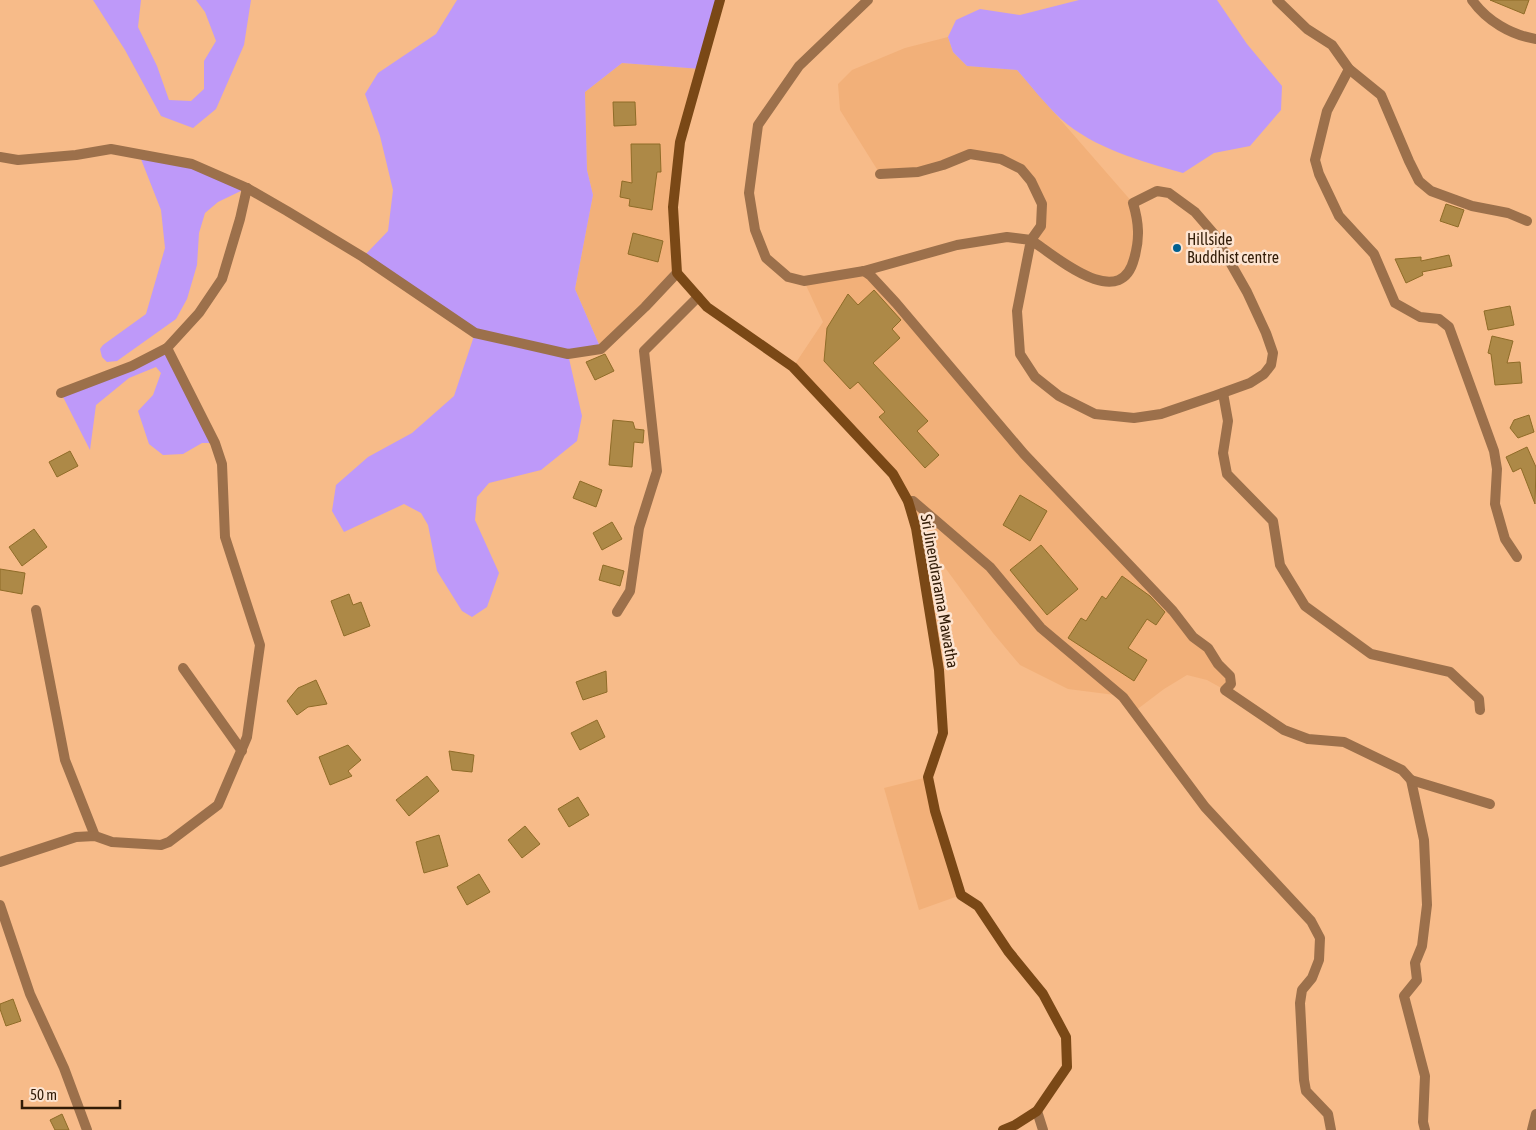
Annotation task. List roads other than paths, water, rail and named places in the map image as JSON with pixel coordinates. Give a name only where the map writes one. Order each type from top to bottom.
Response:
[{"type":"main road","points":[[677,273],[673,207],[680,142],[720,0]]},
{"type":"main road","name":"Sri Jinendrarama Mawatha","points":[[677,273],[707,307],[793,367],[893,474],[908,501],[916,528],[939,670],[943,733],[928,777],[935,811],[961,895],[978,906],[1008,951],[1043,994],[1066,1037],[1067,1066],[1037,1111]]},
{"type":"main road","points":[[1003,1130],[1037,1111]]},
{"type":"street","points":[[868,0],[800,66],[758,125],[749,193],[755,230],[766,258],[788,277],[804,282],[864,271],[957,245],[1007,237],[1031,240],[1079,273],[1102,281],[1115,282],[1126,276],[1132,266],[1136,252],[1139,235],[1133,203],[1157,191],[1169,193],[1196,212],[1221,245],[1247,292],[1266,333],[1273,353],[1271,364],[1264,374],[1250,383],[1161,414],[1134,418],[1095,414],[1059,396],[1035,377],[1020,354],[1017,334],[1017,311],[1031,240],[1041,226],[1042,204],[1031,181],[1021,169],[1001,159],[970,154],[943,165],[918,172],[880,174]]},
{"type":"street","points":[[1277,0],[1307,29],[1332,45],[1349,69],[1381,95],[1419,181],[1431,191],[1472,206],[1508,213],[1527,221]]},
{"type":"street","points":[[1472,0],[1478,9],[1491,20],[1521,37],[1536,39]]},
{"type":"street","points":[[1349,69],[1327,110],[1316,160],[1319,174],[1339,216],[1374,254],[1395,302],[1420,317],[1439,319],[1449,327],[1494,451],[1497,469],[1495,504],[1505,539],[1517,557]]},
{"type":"street","points":[[0,157],[18,160],[76,156],[111,149],[192,164],[247,188],[363,257],[475,333],[568,354],[601,348],[645,307],[677,273]]},
{"type":"street","points":[[61,393],[132,366],[167,348],[199,314],[222,279],[247,188]]},
{"type":"street","points":[[864,271],[896,303],[1024,454],[1167,605],[1193,637],[1208,648],[1218,664],[1230,676],[1231,684],[1226,690],[1284,730],[1308,739],[1344,742],[1402,770],[1411,780],[1424,840],[1427,905],[1422,946],[1415,963],[1417,980],[1404,996],[1425,1076],[1424,1130]]},
{"type":"street","points":[[617,612],[630,591],[639,528],[657,471],[644,351],[698,297]]},
{"type":"street","points":[[0,862],[76,837],[95,836],[112,842],[161,845],[169,842],[218,805],[247,737],[260,645],[225,537],[222,464],[215,443],[167,348]]},
{"type":"street","points":[[1223,393],[1228,420],[1224,453],[1227,474],[1273,521],[1280,564],[1304,606],[1372,654],[1450,672],[1479,699],[1480,710]]},
{"type":"street","points":[[908,501],[913,501],[990,567],[1041,628],[1123,697],[1205,807],[1311,921],[1320,938],[1319,960],[1312,978],[1302,990],[1300,1003],[1304,1080],[1306,1091],[1328,1114],[1331,1130]]},
{"type":"street","points":[[36,610],[65,760],[95,836]]},
{"type":"street","points":[[183,668],[242,751]]},
{"type":"street","points":[[1411,780],[1490,804]]},
{"type":"street","points":[[0,905],[30,994],[64,1068],[87,1130]]},
{"type":"street","points":[[1037,1111],[1043,1130]]},
{"type":"street","points":[[1532,1130],[1536,1114]]},
{"type":"place","name":"Hillside Buddhist centre","points":[[1177,248]]}]
